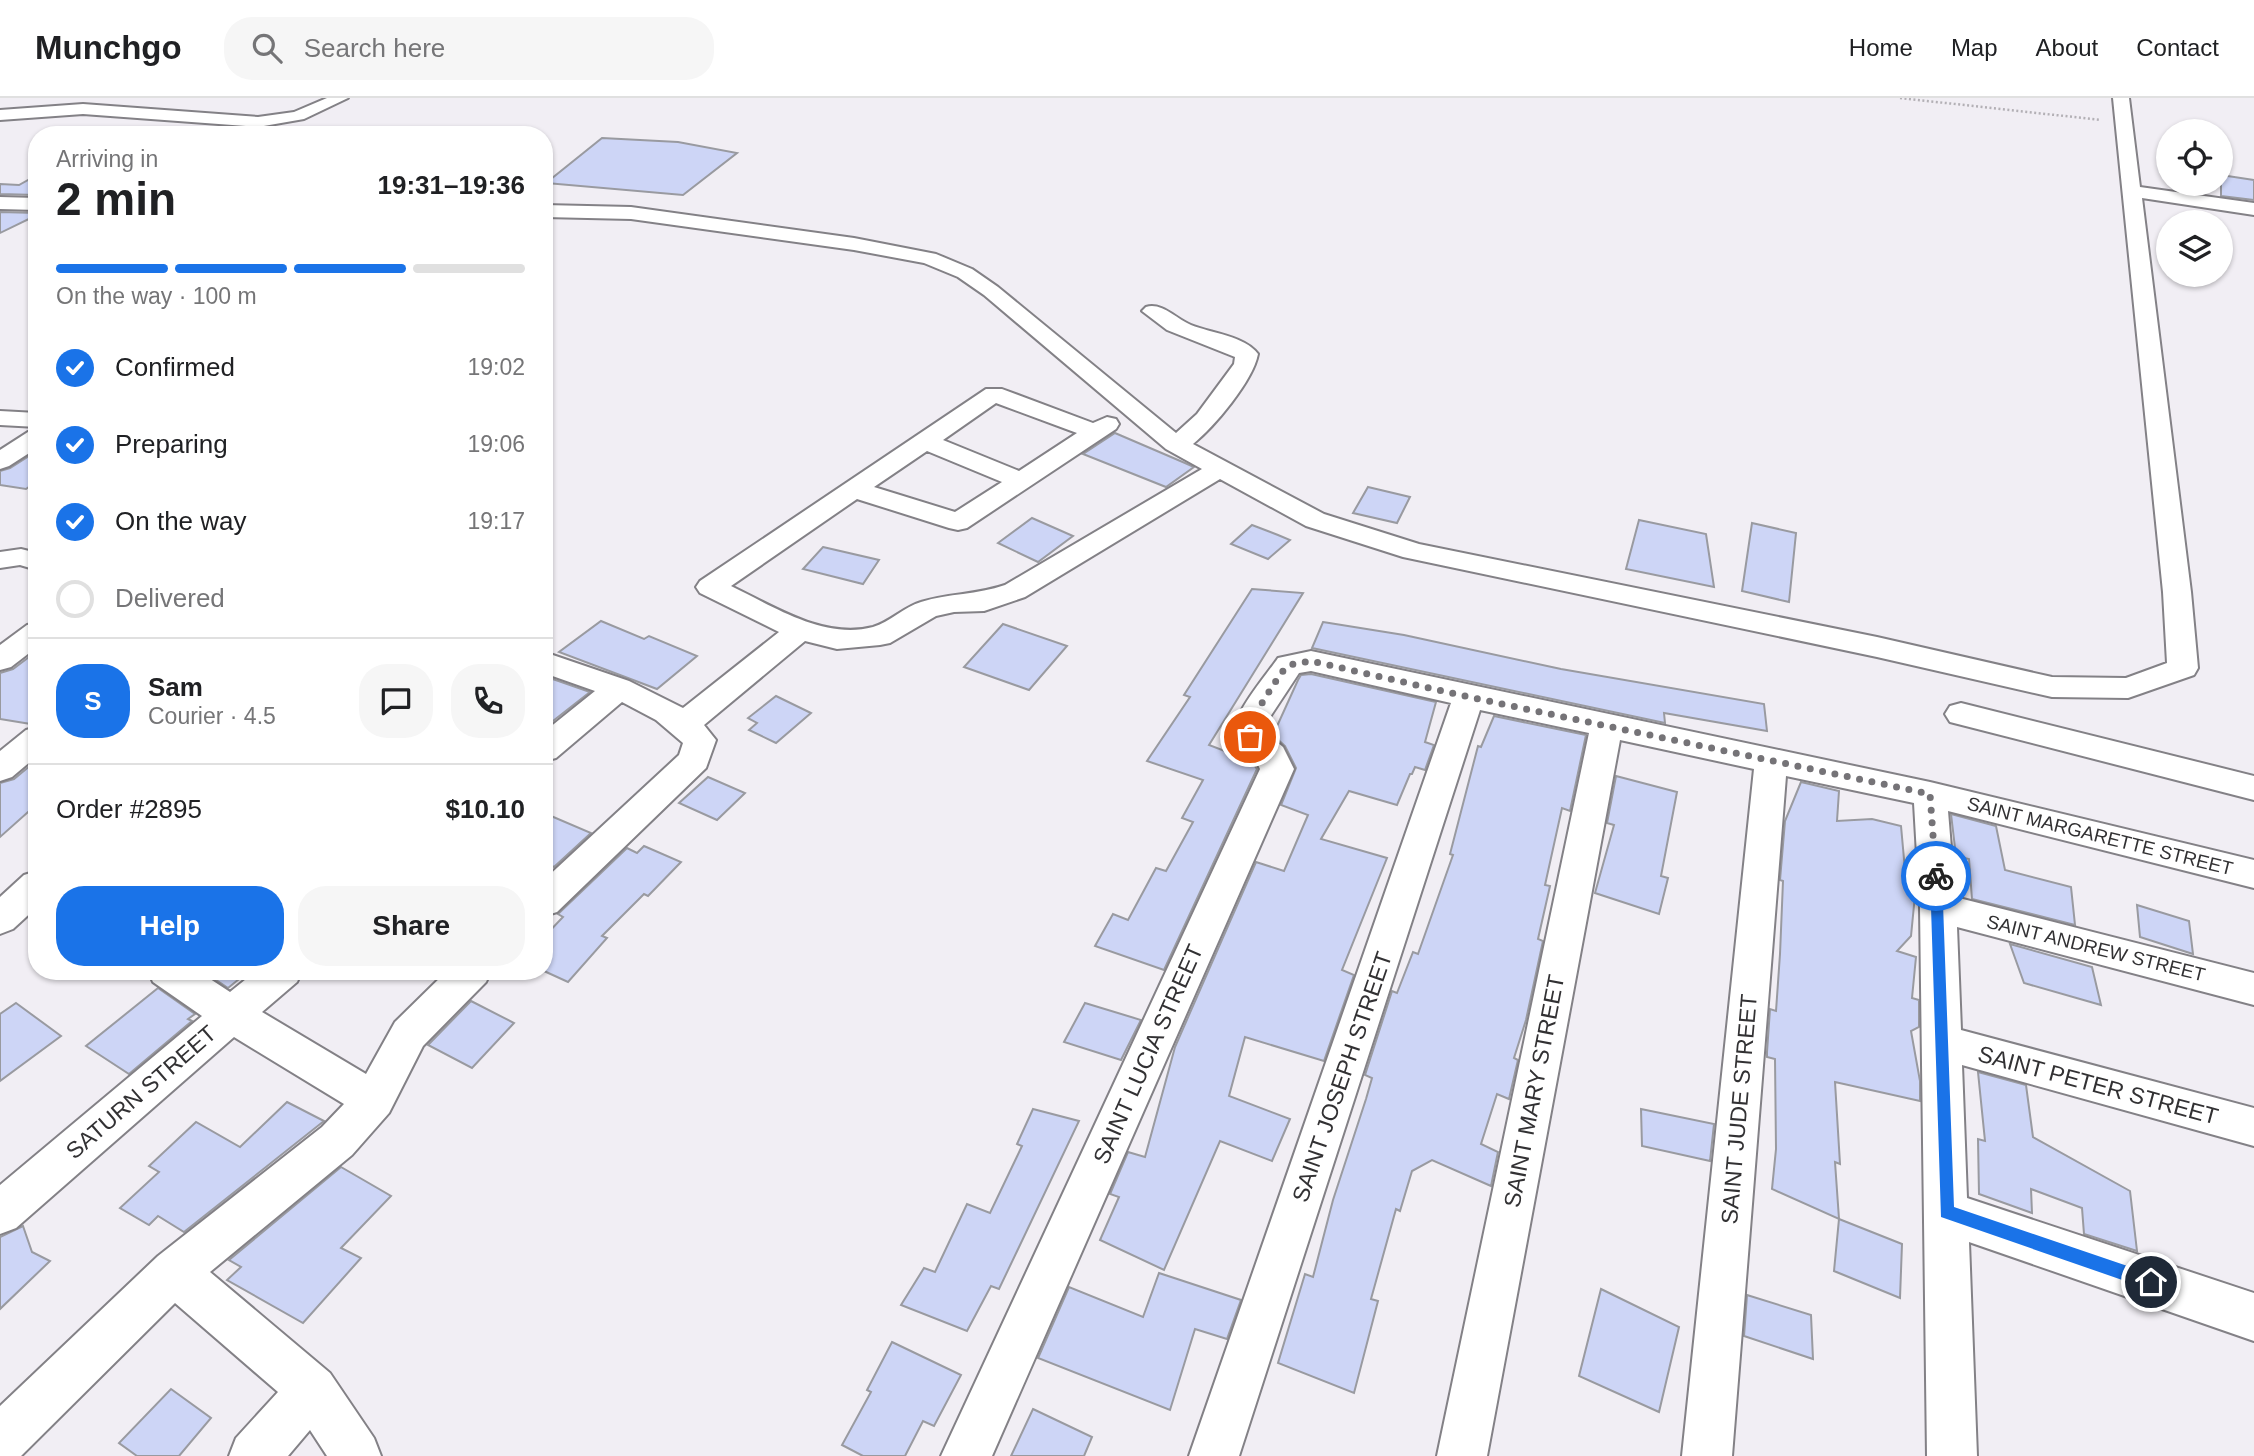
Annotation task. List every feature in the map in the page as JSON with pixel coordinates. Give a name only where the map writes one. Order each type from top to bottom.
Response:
[{"type":"street","points":[[2,115],[83,109],[118,110],[137,105],[258,122],[298,116],[340,98]]},
{"type":"street","points":[[553,211],[631,213],[854,244],[929,258],[965,273],[991,291],[1175,444],[1315,520],[1413,551],[1877,647],[2052,687],[2128,688],[2183,668],[2177,592],[2121,98]]},
{"type":"street","points":[[111,126],[137,105]]},
{"type":"street","points":[[58,126],[83,109]]},
{"type":"street","points":[[2132,191],[2254,209]]},
{"type":"street","points":[[0,203],[28,204]]},
{"type":"street","points":[[1153,311],[1181,330],[1236,347],[1247,354],[1245,365],[1201,423],[1188,437],[1175,444]]},
{"type":"street","points":[[1093,432],[994,394],[710,587],[800,630],[837,639],[880,636],[927,609],[954,603],[984,602],[1015,591],[1219,469]]},
{"type":"street","points":[[853,489],[958,522],[1093,432],[1135,410]]},
{"type":"street","points":[[0,418],[28,420]]},
{"type":"street","points":[[924,441],[1020,480]]},
{"type":"street","points":[[0,461],[28,444]]},
{"type":"street","points":[[0,560],[28,560]]},
{"type":"street","points":[[553,893],[694,760],[693,731],[800,630]]},
{"type":"street","points":[[0,660],[28,639]]},
{"type":"street","name":"SAINT MARGARETTE STREET","points":[[1289,665],[1311,661],[1771,762],[1930,794],[2254,874]]},
{"type":"street","points":[[553,665],[618,688],[693,731]]},
{"type":"street","name":"SAINT LUCIA STREET","points":[[966,1456],[1277,769],[1271,755],[1250,737],[1250,722],[1289,665]]},
{"type":"street","points":[[553,742],[618,688]]},
{"type":"street","name":"SAINT JOSEPH STREET","points":[[1214,1456],[1469,697]]},
{"type":"street","points":[[1961,714],[2254,789]]},
{"type":"street","name":"SAINT MARY STREET","points":[[1462,1456],[1607,725]]},
{"type":"street","points":[[0,769],[28,746]]},
{"type":"street","name":"SAINT JUDE STREET","points":[[1707,1456],[1771,762]]},
{"type":"street","points":[[1930,794],[1938,908],[1952,1456]]},
{"type":"street","name":"SAINT ANDREW STREET","points":[[1938,908],[2254,989]]},
{"type":"street","points":[[180,980],[231,1014],[374,1100]]},
{"type":"street","name":"SATURN STREET","points":[[0,1213],[272,980]]},
{"type":"street","points":[[0,1441],[174,1272],[327,1150],[374,1100],[409,1034],[463,980]]},
{"type":"street","name":"SAINT PETER STREET","points":[[1942,1042],[2254,1127]]},
{"type":"street","points":[[1946,1212],[2254,1317]]},
{"type":"street","points":[[174,1272],[313,1390],[356,1456]]},
{"type":"street","points":[[254,1456],[313,1390]]},
{"type":"path","points":[[1900,98],[2122,122]]},
{"type":"building","points":[[602,138],[678,142],[737,153],[683,195],[553,184],[553,177]]},
{"type":"building","points":[[2233,177],[2254,180],[2254,200],[2221,196],[2233,196]]},
{"type":"building","points":[[28,180],[28,195],[0,194],[0,184],[19,185]]},
{"type":"building","points":[[0,212],[28,213],[28,219],[0,233]]},
{"type":"building","points":[[1115,433],[1194,467],[1166,487],[1083,454]]},
{"type":"building","points":[[28,457],[28,488],[0,485],[0,471]]},
{"type":"building","points":[[1368,487],[1410,497],[1397,523],[1353,513]]},
{"type":"building","points":[[1032,518],[1073,536],[1038,562],[998,543]]},
{"type":"building","points":[[1639,520],[1706,534],[1714,587],[1626,569]]},
{"type":"building","points":[[1752,523],[1796,533],[1789,602],[1742,591]]},
{"type":"building","points":[[1252,525],[1290,540],[1268,559],[1231,544]]},
{"type":"building","points":[[823,547],[879,560],[863,584],[803,569]]},
{"type":"building","points":[[1252,589],[1303,593],[1209,745],[1251,761],[1257,769],[1164,970],[1095,946],[1113,914],[1128,920],[1156,868],[1166,871],[1193,822],[1182,818],[1203,780],[1147,761],[1190,697],[1184,695]]},
{"type":"building","points":[[601,621],[644,639],[649,636],[697,656],[657,689],[559,652]]},
{"type":"building","points":[[1323,622],[1404,635],[1561,669],[1764,704],[1767,731],[1664,713],[1665,723],[1312,648]]},
{"type":"building","points":[[1003,624],[1067,646],[1029,690],[964,667]]},
{"type":"building","points":[[28,658],[28,724],[0,719],[0,673],[13,669]]},
{"type":"building","points":[[1311,674],[1436,702],[1425,742],[1434,745],[1425,770],[1415,767],[1397,805],[1349,791],[1321,839],[1387,858],[1342,970],[1354,975],[1324,1061],[1245,1037],[1229,1096],[1290,1119],[1272,1161],[1220,1141],[1164,1270],[1100,1240],[1119,1197],[1110,1194],[1128,1152],[1145,1157],[1175,1047],[1256,862],[1284,871],[1308,815],[1281,805],[1296,768],[1285,746],[1273,735],[1301,675]]},
{"type":"building","points":[[553,679],[590,692],[553,721]]},
{"type":"building","points":[[776,696],[811,713],[776,743],[749,730],[757,723],[748,718]]},
{"type":"building","points":[[1494,716],[1586,735],[1570,811],[1562,808],[1545,885],[1550,886],[1538,939],[1543,941],[1526,1020],[1514,1058],[1518,1060],[1509,1099],[1497,1094],[1481,1144],[1498,1152],[1491,1186],[1432,1160],[1412,1171],[1400,1211],[1396,1209],[1371,1299],[1378,1301],[1354,1393],[1278,1363],[1305,1274],[1313,1277],[1333,1200],[1372,1078],[1365,1075],[1392,991],[1397,993],[1413,952],[1418,954],[1453,855],[1450,854],[1478,746],[1481,747]]},
{"type":"building","points":[[28,767],[28,812],[0,837],[0,783],[14,779]]},
{"type":"building","points":[[1616,776],[1677,792],[1661,876],[1668,878],[1659,914],[1595,893],[1614,825],[1607,823]]},
{"type":"building","points":[[708,777],[745,793],[717,820],[679,803]]},
{"type":"building","points":[[1801,782],[1839,791],[1837,821],[1872,819],[1901,826],[1907,892],[1915,895],[1911,936],[1897,951],[1916,957],[1912,998],[1919,1000],[1919,1027],[1911,1031],[1920,1081],[1920,1101],[1835,1082],[1840,1164],[1835,1162],[1839,1219],[1772,1189],[1776,1149],[1775,1059],[1767,1057],[1770,1009],[1776,1011],[1783,881],[1780,880],[1785,821]]},
{"type":"building","points":[[1951,814],[1996,826],[2005,870],[2071,887],[2075,925],[1972,899],[1969,859],[1956,856]]},
{"type":"building","points":[[553,817],[591,833],[554,867]]},
{"type":"building","points":[[644,846],[681,862],[648,896],[644,894],[602,936],[607,938],[568,982],[553,975],[553,928],[563,917],[558,914],[627,848],[637,853]]},
{"type":"building","points":[[2137,905],[2189,921],[2193,954],[2140,937]]},
{"type":"building","points":[[2010,944],[2092,967],[2101,1005],[2024,983]]},
{"type":"building","points":[[216,980],[238,980],[228,988]]},
{"type":"building","points":[[158,988],[195,1014],[188,1019],[192,1021],[129,1074],[86,1046]]},
{"type":"building","points":[[471,1001],[514,1023],[472,1068],[428,1045]]},
{"type":"building","points":[[16,1003],[61,1036],[0,1081],[0,1014]]},
{"type":"building","points":[[1085,1003],[1141,1020],[1121,1060],[1064,1042]]},
{"type":"building","points":[[1978,1072],[2026,1085],[2033,1137],[2130,1191],[2137,1251],[2084,1234],[2082,1208],[2031,1189],[2032,1213],[1979,1194],[1978,1139],[1985,1141]]},
{"type":"building","points":[[287,1102],[324,1121],[184,1232],[158,1216],[149,1225],[120,1208],[159,1172],[149,1166],[196,1122],[240,1147]]},
{"type":"building","points":[[1033,1109],[1079,1121],[999,1289],[991,1286],[967,1331],[901,1305],[924,1268],[935,1272],[967,1204],[990,1213],[1022,1146],[1017,1144]]},
{"type":"building","points":[[1641,1109],[1714,1124],[1710,1161],[1642,1146]]},
{"type":"building","points":[[341,1167],[391,1196],[341,1248],[361,1258],[303,1323],[227,1280],[241,1267],[229,1260]]},
{"type":"building","points":[[1839,1219],[1902,1244],[1900,1298],[1834,1271]]},
{"type":"building","points":[[23,1226],[32,1252],[50,1261],[0,1309],[0,1237]]},
{"type":"building","points":[[1159,1273],[1241,1300],[1227,1339],[1195,1329],[1170,1410],[1038,1358],[1069,1287],[1143,1317]]},
{"type":"building","points":[[1601,1289],[1679,1327],[1659,1412],[1579,1376]]},
{"type":"building","points":[[1747,1295],[1811,1315],[1813,1359],[1744,1336]]},
{"type":"building","points":[[892,1342],[961,1375],[934,1426],[923,1421],[905,1456],[863,1456],[842,1445],[871,1392],[867,1390]]},
{"type":"building","points":[[171,1389],[211,1418],[179,1456],[137,1456],[119,1443]]},
{"type":"building","points":[[1033,1409],[1092,1437],[1084,1456],[1011,1456]]},
{"type":"way so far","points":[[1250,737],[1250,722],[1281,673],[1289,665],[1311,661],[1771,762],[1930,794],[1936,876]]},
{"type":"route","points":[[1936,876],[1946,1212],[2151,1282]]}]
